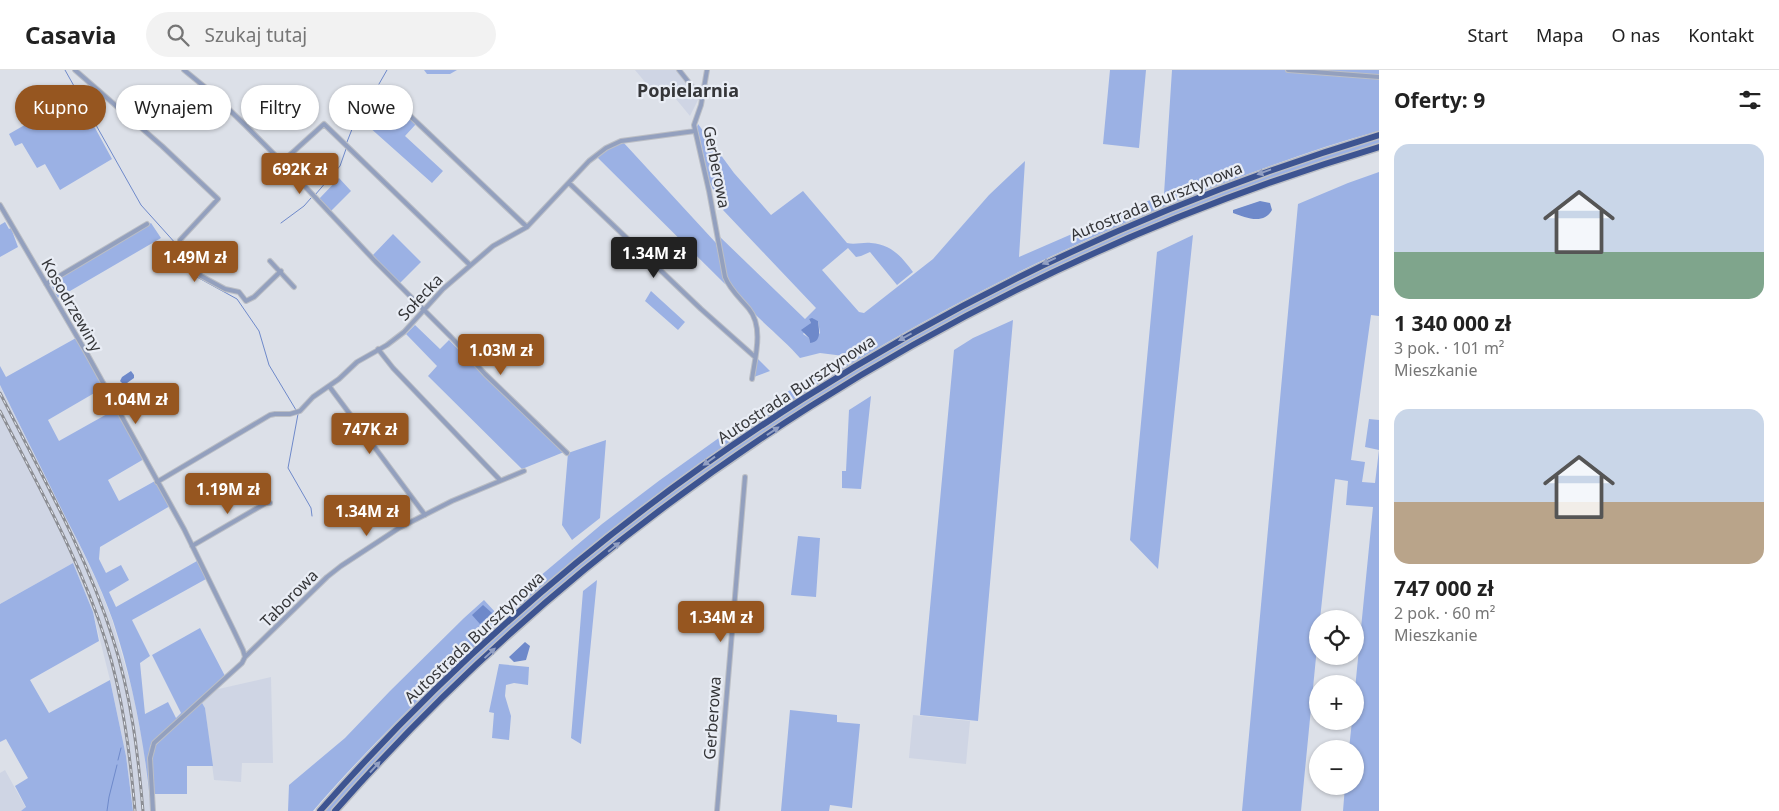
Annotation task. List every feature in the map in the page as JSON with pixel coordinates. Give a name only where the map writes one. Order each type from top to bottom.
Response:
[{"type":"highway","name":"Autostrada Bursztynowa","points":[[320,811],[419,705],[526,605],[643,510],[791,405],[912,332],[1041,265],[1162,211],[1255,175],[1379,135]]},
{"type":"highway","name":"Autostrada Bursztynowa","points":[[335,811],[444,697],[541,608],[642,525],[724,464],[858,377],[1044,276],[1175,218],[1252,188],[1379,147]]},
{"type":"street","points":[[75,70],[162,146],[218,199],[180,240],[180,244],[199,274],[226,289],[239,292],[246,301],[254,297],[281,271]]},
{"type":"street","points":[[184,70],[211,92],[282,162],[485,374],[568,452]]},
{"type":"street","points":[[679,70],[702,99]]},
{"type":"street","name":"Gerberowa","points":[[707,70],[702,99],[695,121],[695,131],[709,191],[725,277],[754,318],[757,340],[752,379]]},
{"type":"street","points":[[1288,70],[1379,76]]},
{"type":"street","points":[[413,119],[527,227]]},
{"type":"street","points":[[282,162],[324,124],[470,265]]},
{"type":"street","name":"Sołecka","points":[[157,482],[270,415],[290,414],[300,411],[313,397],[339,380],[360,360],[387,345],[404,332],[443,289],[493,246],[527,227],[589,161],[616,142],[695,131]]},
{"type":"street","points":[[569,183],[656,268],[755,357]]},
{"type":"street","name":"Kosodrzewiny","points":[[0,205],[192,546],[237,636],[245,657]]},
{"type":"street","points":[[46,284],[147,224]]},
{"type":"street","points":[[270,261],[294,287]]},
{"type":"street","points":[[378,349],[393,368],[500,480]]},
{"type":"street","points":[[329,386],[425,514]]},
{"type":"street","name":"Taborowa","points":[[154,811],[150,758],[153,746],[242,663],[245,657],[341,566],[381,538],[425,514],[524,471]]},
{"type":"street","name":"Gerberowa","points":[[716,811],[745,477]]},
{"type":"street","points":[[192,546],[266,503],[270,503]]},
{"type":"shaded area","points":[[424,70],[457,70],[450,74],[427,74]]},
{"type":"shaded area","points":[[635,70],[677,70],[699,98],[690,116],[671,93],[661,101]]},
{"type":"shaded area","points":[[1110,70],[1146,70],[1139,148],[1103,144]]},
{"type":"shaded area","points":[[1172,70],[1379,70],[1379,131],[1312,151],[1203,191],[1099,234],[997,283],[898,336],[801,394],[708,457],[618,524],[531,596],[447,672],[362,757],[313,811],[288,811],[289,785],[345,738],[390,691],[484,600],[496,613],[602,524],[660,480],[751,415],[844,356],[820,353],[800,358],[749,309],[732,288],[725,273],[719,236],[805,319],[816,308],[723,210],[727,205],[714,192],[709,180],[697,127],[698,124],[734,173],[771,215],[803,191],[847,243],[871,243],[885,246],[904,261],[913,272],[897,285],[870,252],[856,257],[848,248],[822,270],[859,312],[864,313],[933,259],[989,195],[1025,161],[1019,257],[1164,194]],"holes":[[[809,319],[818,321],[820,333],[810,343],[809,338],[803,334],[811,323]]]},
{"type":"shaded area","points":[[16,130],[96,130],[112,159],[60,190],[45,164],[37,168],[22,143],[15,146],[9,134]]},
{"type":"shaded area","points":[[372,130],[410,130],[405,136],[443,171],[432,183]]},
{"type":"shaded area","points":[[1379,137],[1379,144],[1280,176],[1182,213],[1086,254],[992,299],[901,349],[811,403],[725,461],[641,523],[597,559],[436,703],[388,750],[331,811],[322,811],[439,689],[550,588],[669,493],[771,421],[915,333],[1066,256],[1249,180]]},
{"type":"shaded area","points":[[623,142],[716,243],[725,284],[597,157],[613,146]]},
{"type":"shaded area","points":[[1379,172],[1379,316],[1371,315],[1351,460],[1365,462],[1362,482],[1375,483],[1379,450],[1379,811],[1343,811],[1344,795],[1364,795],[1364,740],[1350,740],[1351,730],[1364,730],[1364,675],[1356,675],[1357,665],[1364,665],[1363,610],[1373,507],[1346,505],[1348,481],[1335,479],[1321,610],[1309,610],[1309,665],[1315,665],[1314,675],[1309,675],[1309,729],[1301,811],[1242,811],[1298,204]]},
{"type":"shaded area","points":[[339,178],[351,191],[331,211],[319,199]]},
{"type":"shaded area","points":[[1260,201],[1270,203],[1272,210],[1264,218],[1254,219],[1233,213],[1233,210]]},
{"type":"shaded area","points":[[5,222],[9,229],[11,228],[18,247],[0,257],[0,225]]},
{"type":"shaded area","points":[[151,223],[161,238],[58,298],[50,283]]},
{"type":"shaded area","points":[[393,234],[421,262],[400,283],[372,256]]},
{"type":"shaded area","points":[[1193,235],[1158,569],[1130,540],[1157,252]]},
{"type":"shaded area","points":[[651,291],[685,322],[678,330],[645,301]]},
{"type":"shaded area","points":[[812,318],[818,321],[819,335],[814,342],[810,343],[809,338],[801,330],[811,323],[809,319]]},
{"type":"shaded area","points":[[1013,320],[978,721],[920,715],[954,350],[973,338]]},
{"type":"shaded area","points":[[415,325],[440,349],[449,340],[564,452],[522,469],[428,376],[437,366],[406,334]]},
{"type":"shaded area","points":[[76,338],[103,388],[48,420],[59,441],[116,409],[144,459],[108,480],[119,501],[155,481],[170,506],[100,547],[99,559],[106,573],[121,565],[129,580],[109,592],[116,607],[197,561],[206,579],[132,620],[150,656],[140,663],[145,714],[168,702],[176,718],[181,713],[152,655],[200,628],[225,676],[150,746],[151,810],[137,714],[127,667],[113,621],[90,567],[0,385],[0,366],[6,377]]},
{"type":"shaded area","points":[[756,357],[770,371],[754,377]]},
{"type":"shaded area","points":[[131,371],[134,378],[127,383],[122,383],[120,381],[122,377]]},
{"type":"shaded area","points":[[0,386],[73,531],[99,586],[112,620],[133,693],[143,744],[151,811],[133,811],[126,756],[110,680],[93,612],[73,563],[0,604]]},
{"type":"shaded area","points":[[871,396],[861,489],[842,488],[842,471],[846,471],[849,410]]},
{"type":"shaded area","points":[[1369,419],[1379,420],[1379,450],[1365,447]]},
{"type":"shaded area","points":[[606,440],[600,518],[572,540],[562,525],[568,453]]},
{"type":"shaded area","points":[[798,536],[820,538],[816,597],[791,595]]},
{"type":"shaded area","points":[[73,563],[93,612],[99,641],[30,680],[49,713],[110,680],[126,756],[133,811],[21,811],[26,807],[15,786],[28,778],[6,739],[0,742],[0,604]]},
{"type":"shaded area","points":[[597,580],[581,744],[571,738],[583,591]]},
{"type":"shaded area","points":[[483,605],[492,613],[480,624],[472,615]]},
{"type":"shaded area","points":[[525,642],[530,646],[526,660],[514,662],[509,657]]},
{"type":"shaded area","points":[[499,664],[529,667],[528,685],[514,683],[506,685],[505,696],[511,716],[509,740],[492,738],[494,713],[489,712]]},
{"type":"shaded area","points":[[271,677],[273,763],[242,763],[241,782],[214,780],[205,708],[200,701],[214,690]]},
{"type":"shaded area","points":[[200,703],[205,708],[213,766],[187,766],[187,794],[154,794],[152,757],[154,747]]},
{"type":"shaded area","points":[[790,710],[837,715],[837,722],[860,724],[852,808],[830,805],[829,811],[781,811]]},
{"type":"shaded area","points":[[913,715],[970,721],[966,764],[909,758]]},
{"type":"shaded area","points":[[5,770],[26,808],[21,811],[0,811],[0,773]]},
{"type":"waterway","points":[[65,70],[141,205],[177,245],[197,277],[237,299],[259,331],[269,365],[296,410]]},
{"type":"waterway","points":[[379,84],[387,70]]},
{"type":"waterway","points":[[347,142],[352,130]]},
{"type":"waterway","points":[[315,195],[340,166],[346,149]]},
{"type":"waterway","points":[[281,223],[304,206],[311,198]]},
{"type":"waterway","points":[[298,414],[288,468],[311,508],[312,516]]},
{"type":"waterway","points":[[118,760],[121,748]]},
{"type":"waterway","points":[[107,811],[117,765]]},
{"type":"railway","points":[[0,393],[62,514],[90,576],[113,639],[129,703],[143,811]]},
{"type":"railway","points":[[0,411],[44,496],[96,612],[117,684],[131,768],[135,811]]},
{"type":"district","name":"Popielarnia","points":[[688,91]]}]
